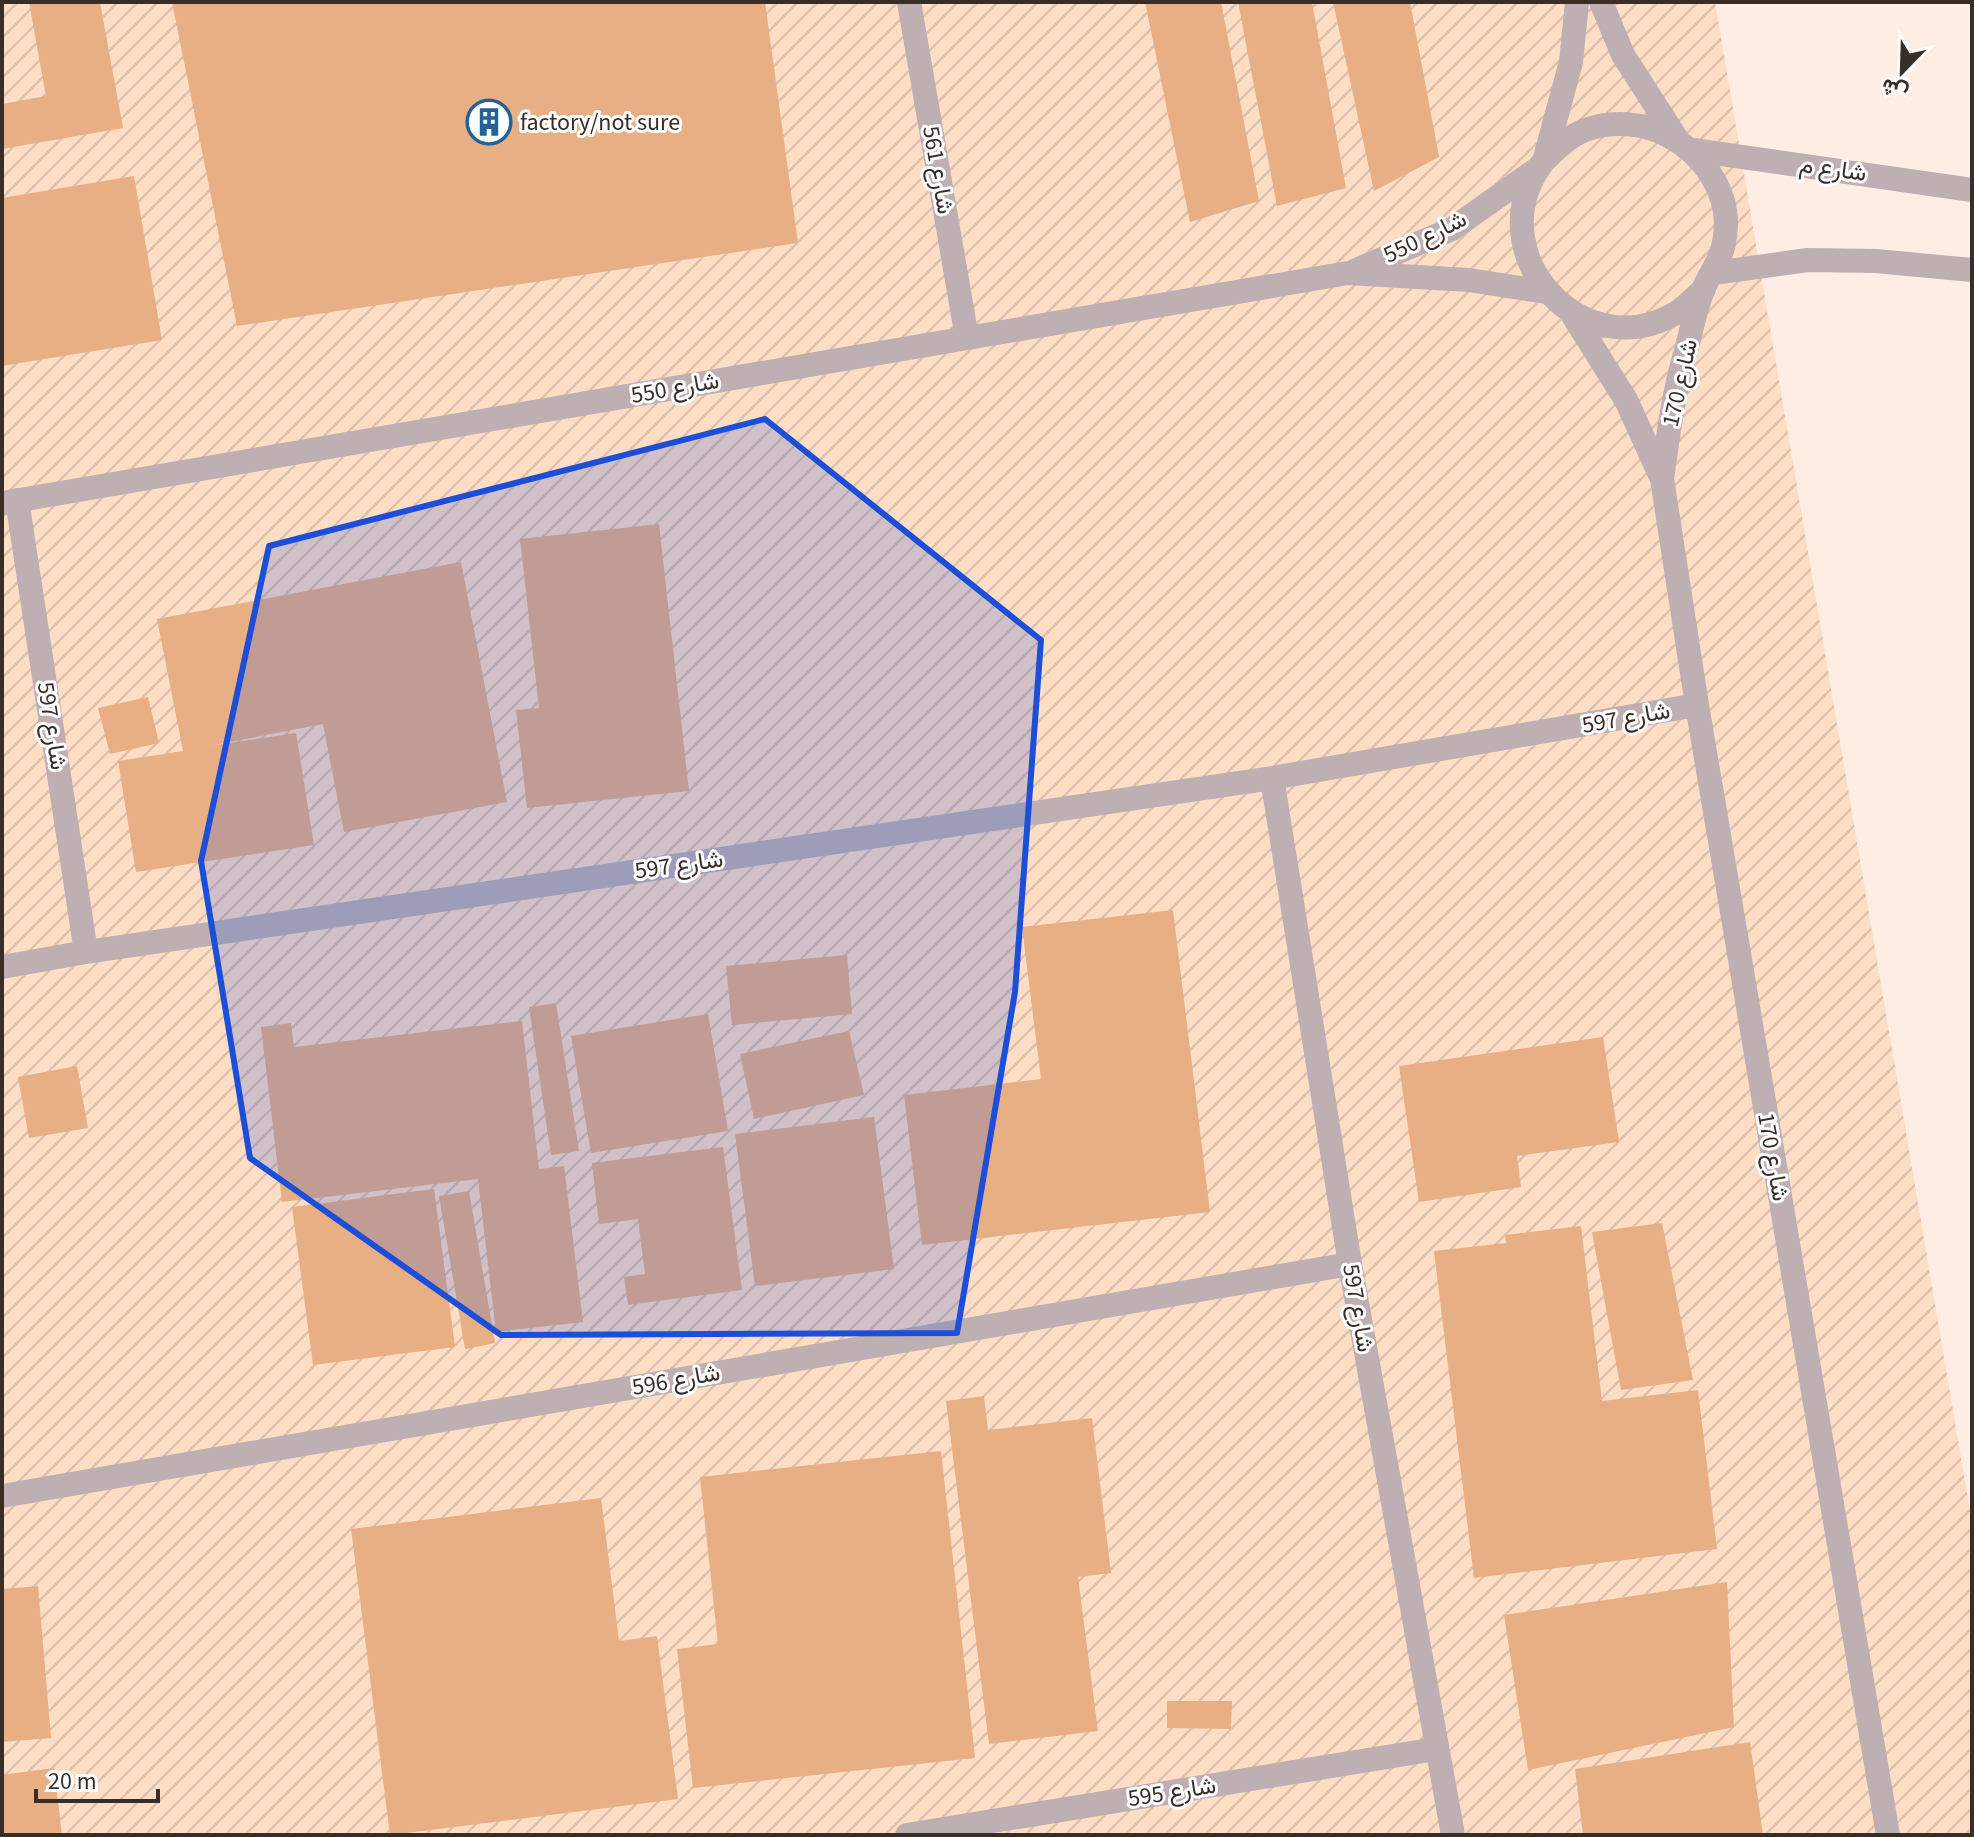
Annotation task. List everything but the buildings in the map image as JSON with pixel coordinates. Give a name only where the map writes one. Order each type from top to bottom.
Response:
[{"type":"street","name":"شارع 561","points":[[909,2],[967,338]]},
{"type":"street","points":[[1577,2],[1571,62],[1542,163],[1525,198],[1521,232],[1529,264],[1546,292],[1572,314],[1607,326],[1643,325],[1676,313],[1709,281],[1724,245],[1725,214],[1717,184],[1623,55],[1601,2]]},
{"type":"street","points":[[1542,163],[1573,136],[1608,124],[1643,126],[1685,144]]},
{"type":"street","name":"شارع م","points":[[1685,144],[1972,190]]},
{"type":"street","name":"شارع 550","points":[[1348,273],[1452,229],[1542,163]]},
{"type":"street","points":[[1709,281],[1808,260],[1876,261],[1972,270]]},
{"type":"street","name":"شارع 550","points":[[10,502],[1348,273],[1469,280],[1546,292]]},
{"type":"street","name":"شارع 170","points":[[1662,479],[1674,392],[1709,281]]},
{"type":"street","name":"شارع 170","points":[[1572,314],[1626,400],[1662,479],[1697,705],[1888,1835]]},
{"type":"street","name":"شارع 597","points":[[10,502],[86,952]]},
{"type":"street","name":"شارع 597","points":[[2,967],[86,952],[1272,778],[1697,705]]},
{"type":"street","name":"شارع 597","points":[[1272,778],[1350,1264],[1453,1835]]},
{"type":"street","name":"شارع 596","points":[[2,1496],[1350,1264]]},
{"type":"street","name":"شارع 595","points":[[907,1835],[1436,1749]]},
{"type":"highlighted area","points":[[765,419],[1041,640],[1015,992],[957,1333],[501,1335],[250,1158],[201,861],[269,546]]},
{"type":"shaded area","points":[[2,2],[1715,2],[1972,1523],[1972,1835],[2,1835]]},
{"type":"place","name":"factory/not sure","points":[[489,122]]}]
